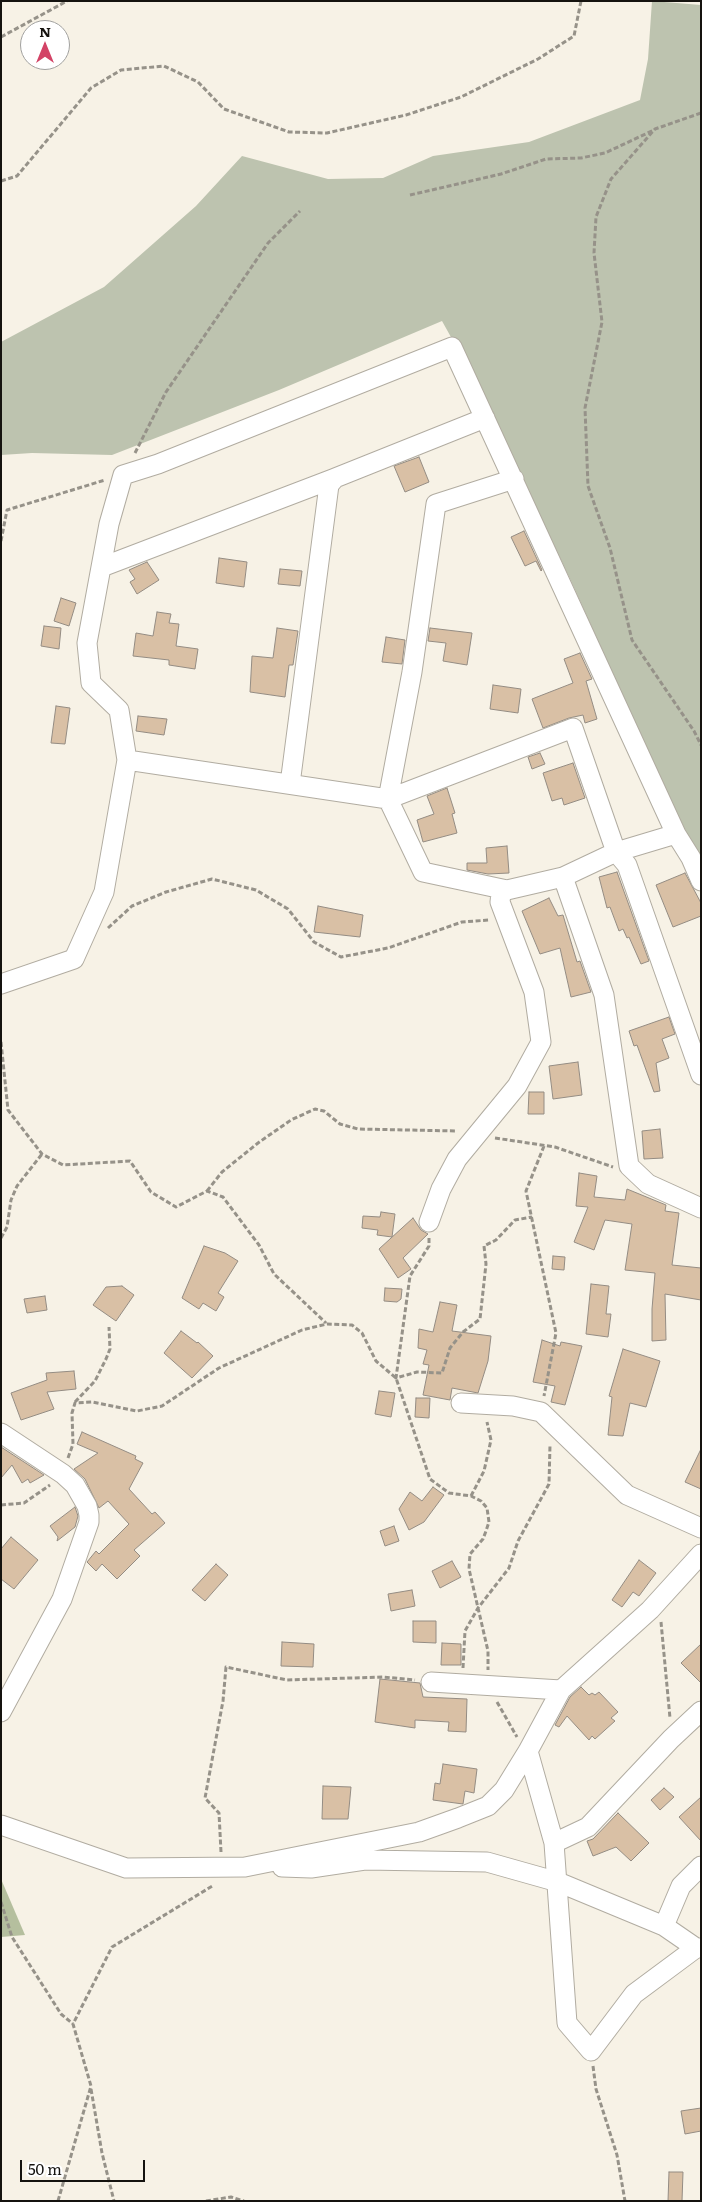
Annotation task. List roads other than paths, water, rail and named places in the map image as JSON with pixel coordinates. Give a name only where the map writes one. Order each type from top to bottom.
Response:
[{"type":"street","points":[[1,984],[74,959],[104,892],[127,760],[119,710],[91,682],[87,643],[109,524],[123,475],[158,464],[452,347],[676,834],[691,858],[701,881]]},
{"type":"street","points":[[102,567],[335,478],[485,418]]},
{"type":"street","points":[[290,784],[330,485],[335,478]]},
{"type":"street","points":[[507,890],[423,872],[388,799],[412,672],[436,504],[514,479]]},
{"type":"street","points":[[127,760],[388,799],[573,728],[616,852],[627,865],[701,1075]]},
{"type":"street","points":[[429,1222],[441,1190],[457,1159],[518,1086],[541,1042],[534,992],[500,897],[501,893],[507,890],[563,878],[616,852],[676,834]]},
{"type":"street","points":[[563,878],[604,995],[629,1166],[648,1184],[701,1208]]},
{"type":"street","points":[[461,1403],[512,1406],[541,1412],[627,1495],[701,1528]]},
{"type":"street","points":[[1,1433],[63,1474],[74,1485],[87,1506],[90,1522],[62,1599],[1,1712]]},
{"type":"street","points":[[1,1825],[126,1868],[221,1874],[245,1867],[419,1832],[458,1818],[488,1806],[504,1790],[528,1752],[560,1690],[659,1599],[701,1554]]},
{"type":"street","points":[[432,1682],[560,1690]]},
{"type":"street","points":[[554,1843],[588,1827],[672,1738],[701,1711]]},
{"type":"street","points":[[245,1867],[311,1868],[365,1860],[487,1862],[558,1882],[664,1926],[698,1948],[634,1994],[591,2051],[567,2023],[558,1882],[554,1843],[528,1752]]},
{"type":"street","points":[[664,1926],[681,1886],[701,1866]]}]
